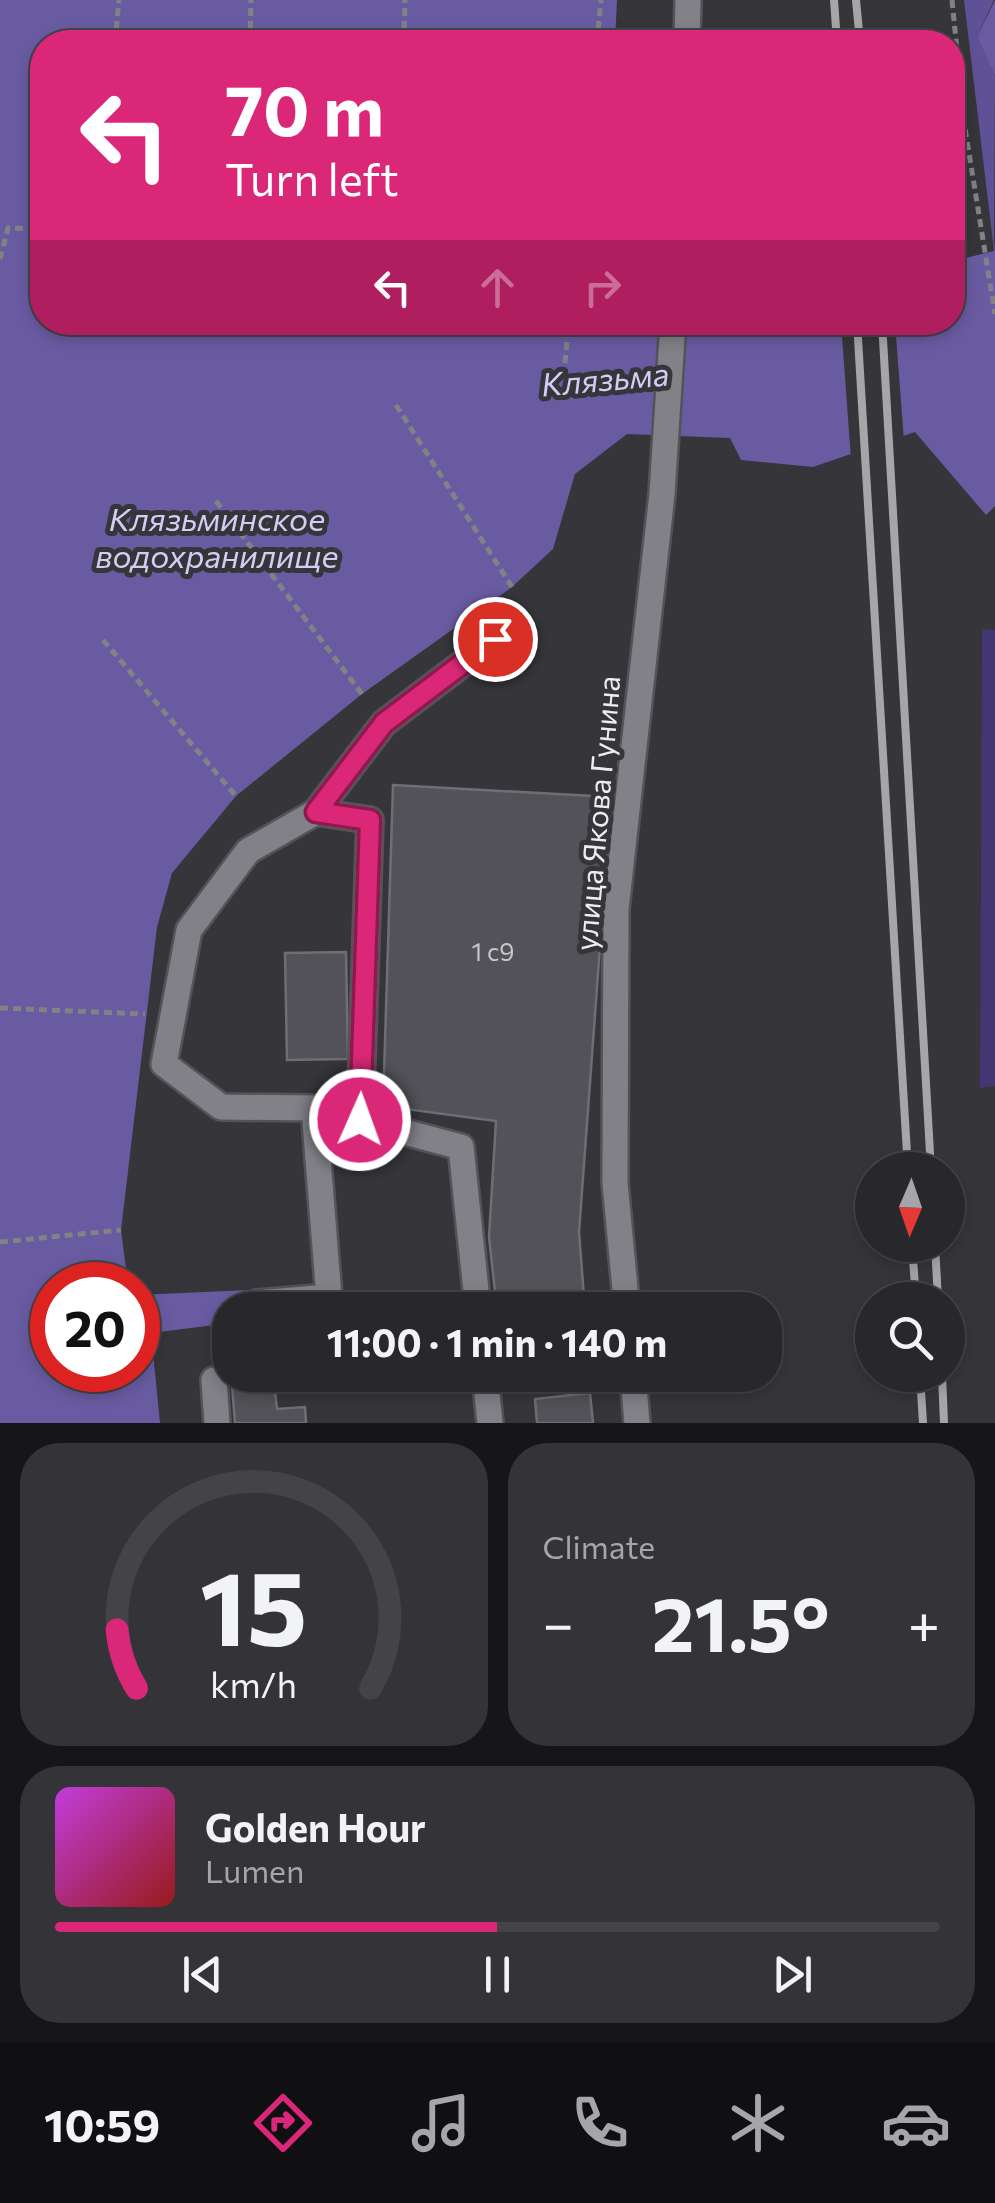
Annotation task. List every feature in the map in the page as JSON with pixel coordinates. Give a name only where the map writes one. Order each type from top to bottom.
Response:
[{"type":"street","points":[[687,30],[688,0]]},
{"type":"street","name":"улица Якова Гунина","points":[[625,1292],[615,1183],[616,909],[662,494],[672,335]]},
{"type":"street","points":[[476,1292],[461,1147],[314,1108],[222,1107],[164,1064],[189,930],[248,851],[316,812],[384,723],[495,639]]},
{"type":"street","points":[[316,812],[370,820],[360,1120]]},
{"type":"street","points":[[314,1108],[329,1292]]},
{"type":"street","points":[[215,1392],[217,1423]]},
{"type":"street","points":[[487,1392],[490,1423]]},
{"type":"street","points":[[634,1392],[637,1423]]},
{"type":"path","points":[[116,30],[119,0]]},
{"type":"path","points":[[250,30],[251,0]]},
{"type":"path","points":[[404,30],[405,0]]},
{"type":"path","points":[[598,30],[601,0]]},
{"type":"path","points":[[952,0],[956,30]]},
{"type":"path","points":[[965,109],[982,252],[995,314]]},
{"type":"path","points":[[0,260],[8,228],[30,228]]},
{"type":"path","points":[[565,364],[568,335]]},
{"type":"path","points":[[396,405],[512,586]]},
{"type":"path","points":[[216,501],[362,694]]},
{"type":"path","points":[[102,640],[236,796]]},
{"type":"path","points":[[0,1008],[145,1014]]},
{"type":"path","points":[[0,1242],[121,1230]]},
{"type":"shaded area","points":[[964,0],[994,0],[977,37],[995,76],[994,251]]},
{"type":"shaded area","points":[[982,629],[995,630],[995,1086],[980,1088]]},
{"type":"water","name":"Клязьминское водохранилище","points":[[0,0],[617,0],[616,30],[30,30],[30,335],[965,335],[965,258],[994,251],[995,240],[995,506],[986,515],[915,432],[813,467],[741,460],[730,438],[627,434],[575,474],[553,549],[512,587],[362,694],[236,796],[172,873],[157,927],[121,1230],[125,1262],[30,1262],[30,1392],[157,1392],[160,1423],[0,1423]]},
{"type":"water","points":[[995,0],[995,76],[977,37]]},
{"type":"water","name":"Клязьминское водохранилище","points":[[249,1290],[212,1292],[212,1325],[160,1332],[160,1294]]},
{"type":"pier","points":[[842,335],[896,335],[904,441],[851,459]]},
{"type":"building","points":[[393,785],[611,797],[579,1232],[584,1292],[495,1292],[489,1237],[496,1121],[383,1106]]},
{"type":"building","points":[[346,952],[348,1059],[287,1060],[285,953]]},
{"type":"building","points":[[232,1392],[275,1392],[277,1409],[305,1407],[306,1423],[235,1423]]},
{"type":"building","points":[[590,1393],[593,1423],[537,1423],[535,1399]]},
{"type":"railway","points":[[834,0],[836,30]]},
{"type":"railway","points":[[856,0],[859,30]]},
{"type":"railway","points":[[858,335],[907,1152]]},
{"type":"railway","points":[[883,335],[930,1152]]},
{"type":"railway","points":[[913,1262],[915,1282]]},
{"type":"railway","points":[[936,1262],[937,1282]]},
{"type":"railway","points":[[921,1392],[923,1423]]},
{"type":"railway","points":[[943,1392],[944,1423]]},
{"type":"route","points":[[360,1120],[370,820],[316,812],[384,723],[495,639]]},
{"type":"water label","name":"Клязьма","points":[[605,378]]}]
